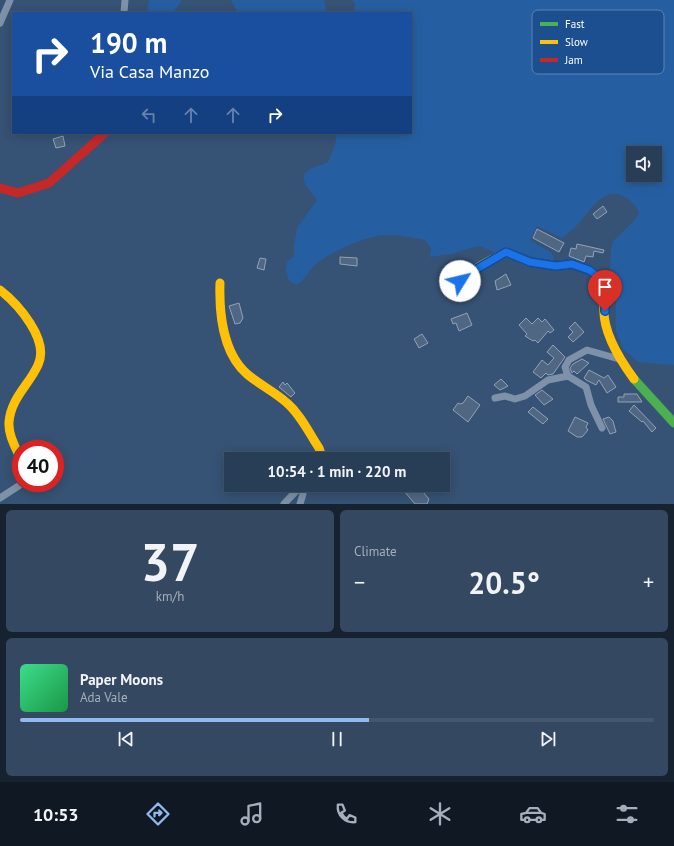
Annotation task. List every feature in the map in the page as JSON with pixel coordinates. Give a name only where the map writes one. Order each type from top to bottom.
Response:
[{"type":"street","points":[[0,23],[10,0]]},
{"type":"street","points":[[124,12],[125,0]]},
{"type":"street","points":[[0,188],[18,193],[49,183],[69,167],[86,149],[91,147],[104,134]]},
{"type":"street","points":[[457,289],[460,281],[475,270],[506,252],[530,262],[556,266],[572,264],[589,270],[612,286],[611,292],[604,302],[605,320],[613,346],[619,359],[640,387],[674,423]]},
{"type":"street","points":[[220,283],[219,299],[222,318],[232,353],[243,370],[283,399],[292,409],[320,452]]},
{"type":"street","points":[[0,290],[8,296],[30,320],[40,349],[40,362],[15,398],[9,422],[15,440]]},
{"type":"street","points":[[602,428],[591,405],[586,387],[568,376],[565,367],[568,360],[587,350],[619,359]]},
{"type":"street","points":[[495,398],[505,396],[515,399],[548,380],[568,376]]},
{"type":"street","points":[[0,498],[12,490]]},
{"type":"street","points":[[284,504],[295,492]]},
{"type":"street","points":[[300,504],[303,492]]},
{"type":"shaded area","points":[[149,0],[182,0],[174,12],[147,12]]},
{"type":"shaded area","points":[[231,0],[324,0],[326,10],[325,12],[237,12]]},
{"type":"shaded area","points":[[352,0],[674,0],[674,365],[638,362],[623,349],[616,331],[616,292],[610,269],[611,251],[613,241],[634,221],[639,213],[635,205],[630,200],[617,194],[609,194],[603,197],[574,228],[562,238],[537,226],[530,240],[552,253],[554,260],[546,260],[509,250],[494,252],[480,246],[452,254],[430,257],[431,248],[425,240],[380,235],[351,244],[317,263],[297,285],[289,281],[286,271],[287,262],[294,256],[297,228],[317,200],[305,184],[303,175],[310,169],[328,162],[335,145],[337,134],[412,134],[412,12],[354,12],[355,4]]},
{"type":"building","points":[[63,136],[65,146],[56,148],[53,139]]},
{"type":"building","points":[[603,206],[607,212],[597,219],[593,214]]},
{"type":"building","points":[[537,229],[564,243],[559,252],[533,238]]},
{"type":"building","points":[[577,244],[604,250],[603,253],[594,251],[593,257],[586,256],[584,262],[569,256],[571,248],[576,249]]},
{"type":"building","points":[[340,257],[357,258],[357,266],[340,264]]},
{"type":"building","points":[[260,258],[266,259],[264,270],[257,268]]},
{"type":"building","points":[[506,274],[511,285],[497,290],[495,281]]},
{"type":"building","points":[[599,285],[604,289],[601,295],[595,292]]},
{"type":"building","points":[[239,303],[243,318],[240,323],[235,324],[229,306]]},
{"type":"building","points":[[467,313],[472,325],[459,331],[456,323],[453,324],[451,319]]},
{"type":"building","points":[[526,318],[532,324],[538,318],[542,322],[545,319],[554,330],[550,333],[548,331],[538,343],[535,340],[533,341],[525,336],[527,334],[519,325]]},
{"type":"building","points":[[575,322],[584,332],[573,342],[568,337],[573,332],[569,328]]},
{"type":"building","points":[[422,334],[428,343],[419,348],[414,339]]},
{"type":"building","points":[[553,345],[565,357],[553,374],[548,375],[546,373],[541,378],[533,372],[542,360],[548,365],[554,358],[547,352]]},
{"type":"building","points":[[582,359],[589,363],[577,374],[574,371],[572,373],[570,368],[573,364]]},
{"type":"building","points":[[589,370],[604,378],[608,375],[616,387],[607,393],[599,380],[596,385],[586,380],[584,378]]},
{"type":"building","points":[[501,379],[508,386],[500,390],[494,385]]},
{"type":"building","points":[[283,382],[285,385],[287,383],[295,393],[291,397],[279,387]]},
{"type":"building","points":[[542,390],[553,399],[544,405],[535,395]]},
{"type":"building","points":[[624,394],[637,394],[642,402],[618,402],[618,397],[624,397]]},
{"type":"building","points":[[468,396],[480,405],[468,422],[453,410],[458,403],[463,403]]},
{"type":"building","points":[[634,405],[656,428],[652,432],[643,421],[642,422],[629,411]]},
{"type":"building","points":[[533,407],[548,419],[543,424],[528,412]]},
{"type":"building","points":[[575,417],[588,423],[586,427],[588,430],[582,437],[577,437],[568,431]]},
{"type":"building","points":[[609,417],[613,421],[616,432],[610,434],[603,419]]},
{"type":"building","points":[[405,492],[423,492],[429,499],[427,504],[415,504]]},
{"type":"traffic: fast","points":[[634,379],[674,423]]},
{"type":"traffic: slow","points":[[457,289],[461,282],[472,272],[506,252],[530,262],[556,266],[572,264],[589,270],[612,286],[605,300],[604,306],[606,325],[613,345],[634,379]]},
{"type":"traffic: slow","points":[[220,283],[220,307],[224,332],[233,355],[247,374],[292,408],[304,424],[320,452]]},
{"type":"traffic: slow","points":[[0,290],[15,304],[30,323],[40,345],[41,355],[38,365],[10,413],[9,427],[12,440]]},
{"type":"traffic: jam","points":[[0,188],[18,193],[49,183],[104,134]]},
{"type":"route","points":[[460,281],[475,270],[506,252],[530,262],[556,266],[572,264],[589,270],[612,286],[611,292],[604,302],[605,311]]}]
